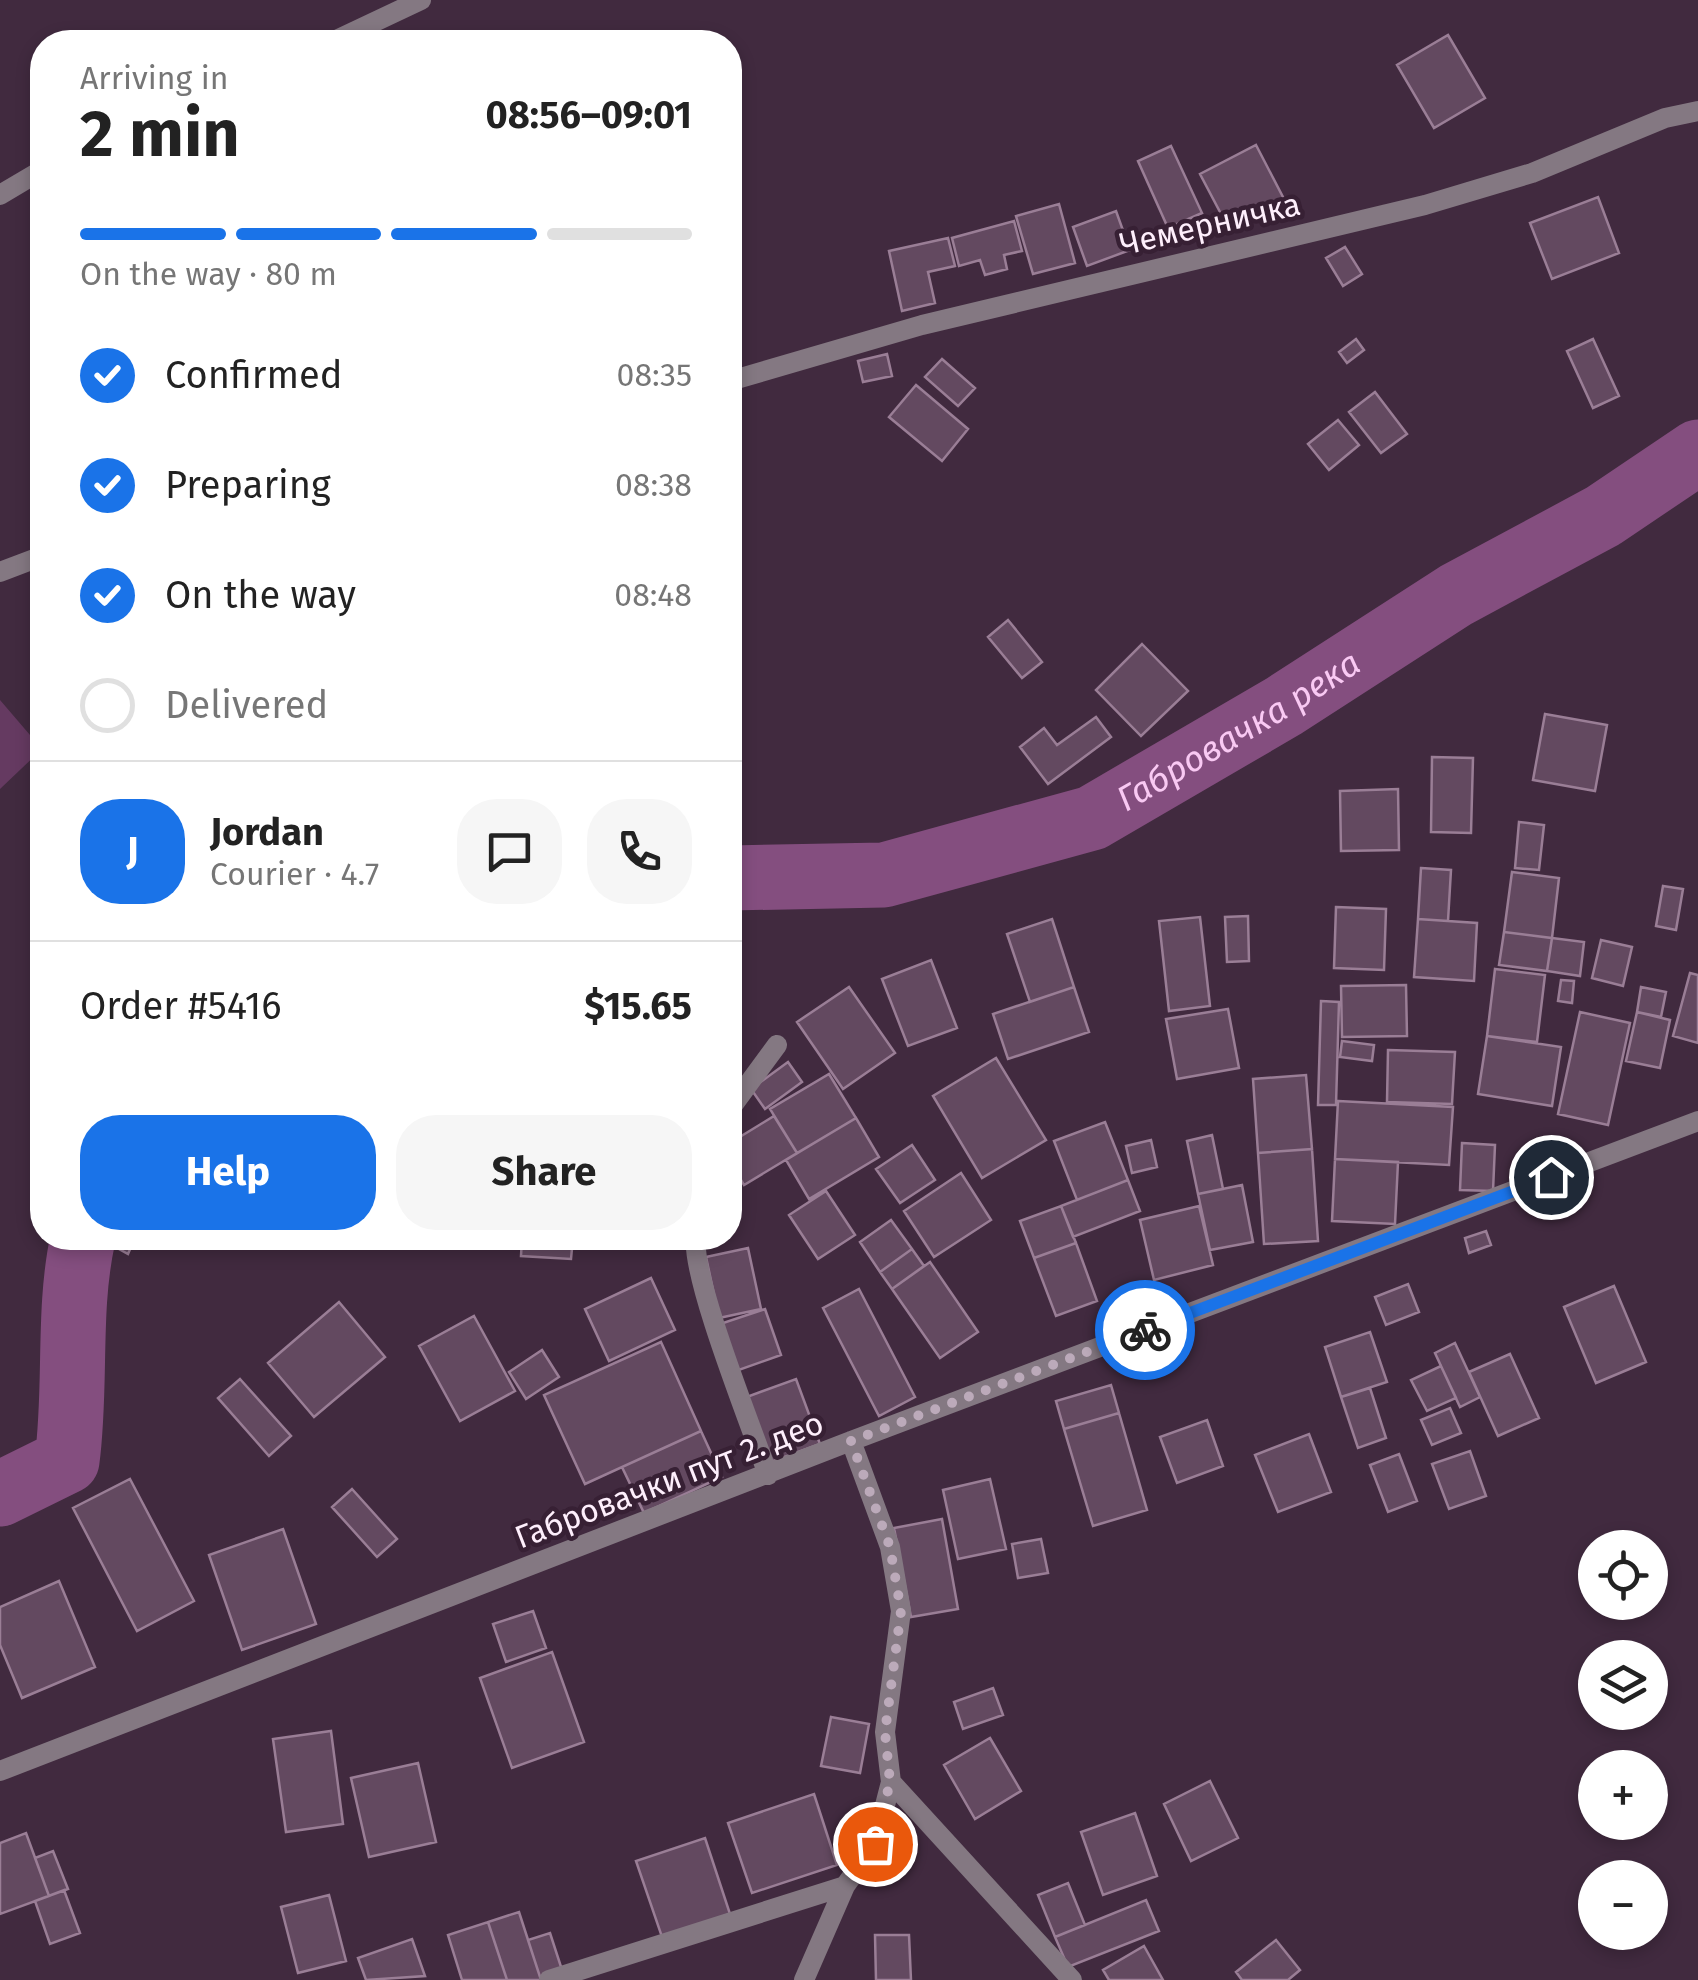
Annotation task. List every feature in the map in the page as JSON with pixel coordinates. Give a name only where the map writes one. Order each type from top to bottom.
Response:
[{"type":"street","points":[[357,30],[421,0]]},
{"type":"street","name":"Чемерничка","points":[[742,377],[922,325],[1425,205],[1532,173],[1666,118],[1698,111]]},
{"type":"street","points":[[0,195],[30,177]]},
{"type":"street","points":[[0,572],[30,561]]},
{"type":"street","points":[[742,1093],[777,1045]]},
{"type":"street","name":"Габровачки пут 2. део","points":[[0,1771],[851,1441],[1698,1121]]},
{"type":"street","points":[[695,1250],[768,1475]]},
{"type":"street","points":[[804,1980],[845,1886],[875,1844],[890,1782],[885,1732],[901,1611],[890,1547],[851,1441]]},
{"type":"street","points":[[890,1782],[1072,1980]]},
{"type":"street","points":[[549,1980],[845,1886]]},
{"type":"shaded area","points":[[0,700],[30,735],[30,760],[0,789]]},
{"type":"building","points":[[1448,35],[1485,98],[1434,128],[1397,65]]},
{"type":"building","points":[[1256,145],[1284,199],[1229,229],[1200,174]]},
{"type":"building","points":[[1171,146],[1202,213],[1168,228],[1138,161]]},
{"type":"building","points":[[1598,197],[1619,253],[1552,279],[1530,223]]},
{"type":"building","points":[[1059,204],[1075,263],[1033,274],[1016,216]]},
{"type":"building","points":[[1116,211],[1130,250],[1087,266],[1073,227]]},
{"type":"building","points":[[1014,221],[1022,251],[1004,255],[1007,269],[985,275],[980,260],[959,266],[952,238]]},
{"type":"building","points":[[948,238],[955,266],[928,272],[935,303],[902,311],[889,251]]},
{"type":"building","points":[[1345,247],[1362,274],[1343,286],[1326,258]]},
{"type":"building","points":[[1356,339],[1364,350],[1347,363],[1339,352]]},
{"type":"building","points":[[1593,339],[1619,396],[1593,408],[1567,351]]},
{"type":"building","points":[[887,354],[892,376],[863,382],[858,361]]},
{"type":"building","points":[[942,359],[975,388],[958,406],[925,377]]},
{"type":"building","points":[[916,385],[968,429],[942,461],[889,417]]},
{"type":"building","points":[[1375,392],[1407,434],[1381,453],[1349,412]]},
{"type":"building","points":[[1338,420],[1359,445],[1329,470],[1308,444]]},
{"type":"building","points":[[1008,620],[1042,662],[1022,678],[988,637]]},
{"type":"building","points":[[1142,644],[1188,691],[1141,736],[1096,690]]},
{"type":"building","points":[[1545,714],[1607,725],[1595,791],[1533,780]]},
{"type":"building","points":[[1096,717],[1111,737],[1048,784],[1020,747],[1044,728],[1057,745]]},
{"type":"building","points":[[1432,757],[1473,758],[1471,833],[1431,832]]},
{"type":"building","points":[[1398,789],[1399,850],[1341,851],[1340,791]]},
{"type":"building","points":[[1519,822],[1544,825],[1539,870],[1515,868]]},
{"type":"building","points":[[1421,868],[1451,870],[1448,921],[1418,919]]},
{"type":"building","points":[[1512,872],[1559,878],[1552,938],[1504,932]]},
{"type":"building","points":[[1663,886],[1683,889],[1676,930],[1656,926]]},
{"type":"building","points":[[1336,907],[1386,909],[1384,970],[1334,968]]},
{"type":"building","points":[[1248,916],[1249,961],[1227,962],[1225,917]]},
{"type":"building","points":[[1200,917],[1210,1006],[1169,1011],[1159,921]]},
{"type":"building","points":[[1052,919],[1074,987],[1030,1002],[1007,934]]},
{"type":"building","points":[[1418,919],[1477,923],[1474,981],[1414,977]]},
{"type":"building","points":[[1504,932],[1552,938],[1547,971],[1499,965]]},
{"type":"building","points":[[1552,938],[1584,942],[1580,976],[1547,971]]},
{"type":"building","points":[[1601,940],[1632,947],[1623,986],[1592,978]]},
{"type":"building","points":[[931,960],[957,1028],[908,1046],[882,979]]},
{"type":"building","points":[[1495,969],[1545,975],[1537,1042],[1487,1036]]},
{"type":"building","points":[[1690,973],[1698,975],[1698,1043],[1673,1036]]},
{"type":"building","points":[[1561,980],[1574,981],[1572,1003],[1558,1001]]},
{"type":"building","points":[[1406,985],[1407,1036],[1342,1037],[1341,986]]},
{"type":"building","points":[[849,987],[895,1053],[843,1089],[797,1022]]},
{"type":"building","points":[[1074,987],[1089,1032],[1008,1059],[993,1014]]},
{"type":"building","points":[[1641,987],[1666,992],[1661,1017],[1637,1012]]},
{"type":"building","points":[[1321,1001],[1339,1002],[1336,1105],[1318,1105]]},
{"type":"building","points":[[1228,1009],[1239,1068],[1177,1079],[1166,1019]]},
{"type":"building","points":[[1580,1012],[1630,1023],[1608,1125],[1558,1114]]},
{"type":"building","points":[[1637,1012],[1670,1020],[1660,1068],[1626,1061]]},
{"type":"building","points":[[1487,1036],[1561,1047],[1552,1106],[1478,1094]]},
{"type":"building","points":[[1342,1041],[1374,1045],[1372,1061],[1340,1057]]},
{"type":"building","points":[[1388,1050],[1455,1052],[1452,1104],[1387,1102]]},
{"type":"building","points":[[996,1058],[1046,1140],[982,1178],[933,1096]]},
{"type":"building","points":[[788,1062],[802,1082],[765,1109],[751,1089]]},
{"type":"building","points":[[829,1074],[856,1118],[797,1153],[770,1109]]},
{"type":"building","points":[[1306,1075],[1312,1149],[1258,1153],[1253,1079]]},
{"type":"building","points":[[1338,1101],[1453,1107],[1449,1165],[1335,1159]]},
{"type":"building","points":[[774,1116],[797,1153],[744,1185],[742,1136]]},
{"type":"building","points":[[856,1118],[879,1157],[809,1199],[786,1160]]},
{"type":"building","points":[[1105,1122],[1128,1180],[1077,1200],[1054,1141]]},
{"type":"building","points":[[1212,1135],[1223,1189],[1198,1194],[1187,1141]]},
{"type":"building","points":[[1151,1140],[1157,1167],[1132,1173],[1126,1146]]},
{"type":"building","points":[[1462,1143],[1495,1145],[1493,1191],[1460,1190]]},
{"type":"building","points":[[912,1145],[935,1180],[900,1203],[876,1169]]},
{"type":"building","points":[[1312,1149],[1318,1241],[1264,1244],[1258,1153]]},
{"type":"building","points":[[1335,1159],[1398,1162],[1395,1224],[1332,1221]]},
{"type":"building","points":[[961,1173],[991,1220],[934,1257],[904,1211]]},
{"type":"building","points":[[1128,1180],[1140,1211],[1073,1237],[1061,1206]]},
{"type":"building","points":[[1242,1185],[1253,1242],[1210,1250],[1198,1194]]},
{"type":"building","points":[[826,1191],[855,1235],[818,1259],[789,1215]]},
{"type":"building","points":[[1061,1206],[1076,1243],[1034,1258],[1020,1221]]},
{"type":"building","points":[[1199,1206],[1213,1265],[1154,1280],[1140,1220]]},
{"type":"building","points":[[891,1220],[912,1249],[880,1272],[860,1242]]},
{"type":"building","points":[[1486,1231],[1491,1245],[1469,1253],[1465,1238]]},
{"type":"building","points":[[1076,1243],[1097,1301],[1056,1316],[1034,1258]]},
{"type":"building","points":[[748,1248],[761,1309],[719,1318],[706,1257]]},
{"type":"building","points":[[912,1249],[924,1266],[892,1289],[880,1272]]},
{"type":"building","points":[[521,1250],[572,1250],[571,1259],[521,1256]]},
{"type":"building","points":[[930,1262],[978,1332],[940,1358],[892,1289]]},
{"type":"building","points":[[651,1278],[675,1330],[609,1361],[585,1309]]},
{"type":"building","points":[[1408,1284],[1419,1312],[1386,1325],[1375,1297]]},
{"type":"building","points":[[1614,1286],[1646,1362],[1596,1383],[1564,1307]]},
{"type":"building","points":[[859,1289],[915,1397],[879,1416],[823,1308]]},
{"type":"building","points":[[339,1302],[385,1357],[314,1417],[268,1363]]},
{"type":"building","points":[[765,1309],[781,1355],[736,1371],[720,1324]]},
{"type":"building","points":[[474,1316],[515,1391],[460,1421],[419,1346]]},
{"type":"building","points":[[1370,1332],[1387,1382],[1341,1397],[1325,1347]]},
{"type":"building","points":[[661,1342],[701,1431],[585,1484],[544,1395]]},
{"type":"building","points":[[1455,1343],[1480,1397],[1460,1407],[1435,1353]]},
{"type":"building","points":[[542,1350],[559,1377],[526,1399],[509,1372]]},
{"type":"building","points":[[1510,1354],[1539,1418],[1498,1436],[1469,1372]]},
{"type":"building","points":[[1441,1366],[1456,1398],[1427,1411],[1411,1380]]},
{"type":"building","points":[[240,1379],[291,1436],[269,1456],[218,1398]]},
{"type":"building","points":[[796,1379],[820,1444],[768,1463],[744,1398]]},
{"type":"building","points":[[1111,1385],[1119,1413],[1064,1429],[1056,1401]]},
{"type":"building","points":[[1370,1388],[1386,1438],[1358,1448],[1341,1397]]},
{"type":"building","points":[[1450,1408],[1461,1433],[1432,1445],[1421,1420]]},
{"type":"building","points":[[1119,1413],[1147,1510],[1093,1526],[1064,1429]]},
{"type":"building","points":[[1207,1420],[1223,1466],[1177,1483],[1160,1437]]},
{"type":"building","points":[[701,1431],[722,1477],[644,1513],[622,1467]]},
{"type":"building","points":[[1309,1434],[1331,1492],[1278,1512],[1255,1455]]},
{"type":"building","points":[[1470,1451],[1486,1496],[1449,1509],[1432,1464]]},
{"type":"building","points":[[1399,1454],[1417,1501],[1388,1512],[1370,1465]]},
{"type":"building","points":[[130,1479],[194,1601],[137,1631],[73,1508]]},
{"type":"building","points":[[990,1479],[1006,1549],[958,1559],[943,1490]]},
{"type":"building","points":[[352,1489],[397,1539],[377,1557],[332,1507]]},
{"type":"building","points":[[942,1519],[958,1609],[911,1617],[894,1528]]},
{"type":"building","points":[[283,1529],[316,1624],[242,1650],[209,1555]]},
{"type":"building","points":[[1041,1539],[1048,1573],[1018,1578],[1012,1544]]},
{"type":"building","points":[[59,1581],[95,1667],[22,1698],[0,1645],[0,1607]]},
{"type":"building","points":[[533,1611],[546,1648],[506,1662],[493,1624]]},
{"type":"building","points":[[552,1652],[584,1742],[512,1768],[480,1678]]},
{"type":"building","points":[[993,1688],[1003,1715],[963,1729],[954,1702]]},
{"type":"building","points":[[831,1717],[869,1724],[860,1773],[821,1766]]},
{"type":"building","points":[[331,1731],[343,1824],[286,1832],[273,1739]]},
{"type":"building","points":[[990,1738],[1021,1791],[975,1819],[944,1765]]},
{"type":"building","points":[[418,1763],[436,1842],[369,1857],[351,1778]]},
{"type":"building","points":[[1210,1781],[1238,1838],[1191,1861],[1164,1804]]},
{"type":"building","points":[[814,1794],[837,1865],[752,1893],[728,1823]]},
{"type":"building","points":[[1135,1813],[1157,1876],[1103,1895],[1081,1832]]},
{"type":"building","points":[[26,1833],[49,1896],[0,1914],[0,1843]]},
{"type":"building","points":[[705,1838],[730,1914],[662,1937],[636,1861]]},
{"type":"building","points":[[53,1851],[68,1889],[49,1896],[35,1858]]},
{"type":"building","points":[[1068,1883],[1085,1925],[1055,1937],[1038,1895]]},
{"type":"building","points":[[64,1890],[80,1933],[50,1944],[35,1901]]},
{"type":"building","points":[[329,1895],[346,1961],[298,1973],[281,1907]]},
{"type":"building","points":[[1146,1900],[1159,1931],[1068,1967],[1055,1937]]},
{"type":"building","points":[[519,1912],[541,1980],[507,1980],[488,1922]]},
{"type":"building","points":[[488,1922],[507,1980],[462,1980],[448,1935]]},
{"type":"building","points":[[550,1933],[563,1973],[541,1980],[528,1940]]},
{"type":"building","points":[[875,1935],[909,1935],[911,1980],[876,1980]]},
{"type":"building","points":[[412,1939],[425,1976],[366,1980],[358,1958]]},
{"type":"building","points":[[1276,1940],[1300,1970],[1288,1980],[1242,1980],[1236,1972]]},
{"type":"building","points":[[1144,1946],[1163,1980],[1109,1980],[1103,1970]]},
{"type":"waterway","name":"Габровачка река","points":[[742,878],[884,875],[1092,818],[1284,706],[1456,595],[1603,516],[1698,452]]},
{"type":"waterway","name":"Габровачка река","points":[[0,1494],[67,1461],[81,1250]]},
{"type":"way so far","points":[[875,1844],[885,1816],[890,1782],[885,1732],[901,1611],[890,1547],[851,1441],[1145,1330]]},
{"type":"route","points":[[1145,1330],[1551,1177]]}]
